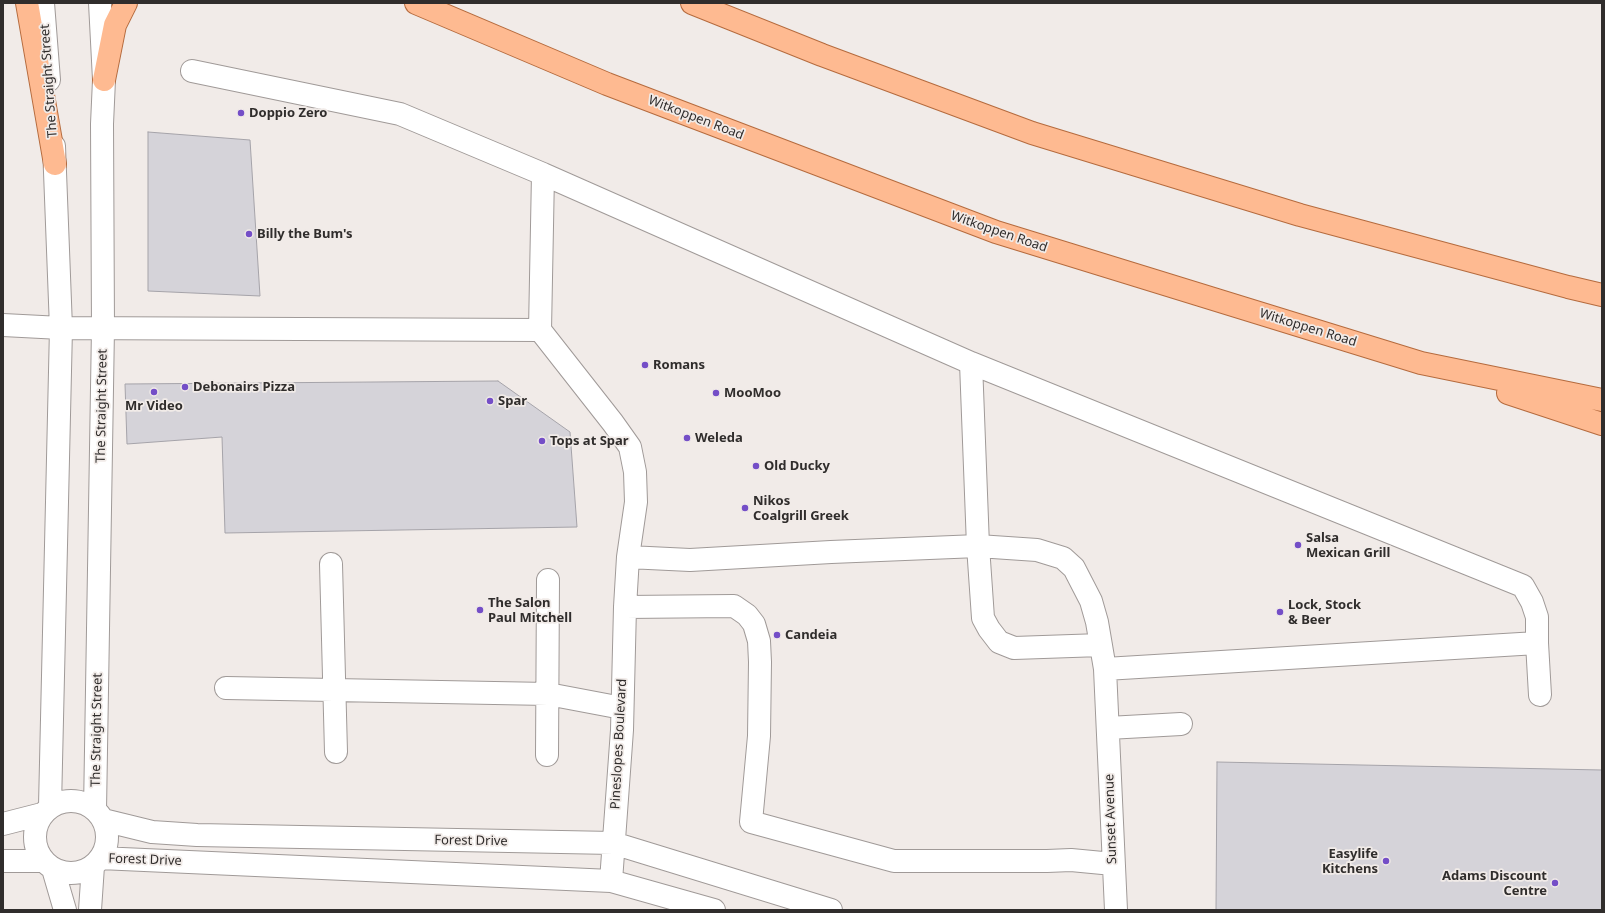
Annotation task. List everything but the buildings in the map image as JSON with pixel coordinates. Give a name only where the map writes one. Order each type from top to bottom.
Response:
[{"type":"main road","points":[[27,3],[55,164]]},
{"type":"main road","points":[[104,80],[115,25],[126,3]]},
{"type":"main road","name":"Witkoppen Road","points":[[416,3],[608,84],[996,232],[1421,363],[1602,400]]},
{"type":"main road","points":[[692,3],[822,55],[1032,133],[1300,215],[1568,288],[1602,295]]},
{"type":"main road","points":[[1421,363],[1602,424]]},
{"type":"street","name":"The Straight Street","points":[[43,3],[55,164],[61,328],[46,810]]},
{"type":"street","name":"The Straight Street","points":[[99,815],[103,328],[102,124],[104,80],[100,3]]},
{"type":"street","points":[[192,71],[400,114],[542,174],[971,363],[1524,586],[1537,617],[1536,643],[1540,695]]},
{"type":"street","points":[[3,325],[61,328],[540,330],[542,174]]},
{"type":"street","name":"Pineslopes Boulevard","points":[[540,330],[613,423],[630,448],[635,472],[636,502],[628,557],[625,607],[622,730],[611,881]]},
{"type":"street","points":[[971,363],[978,546],[983,618],[998,642],[1014,648],[1102,645]]},
{"type":"street","name":"Sunset Avenue","points":[[628,557],[690,560],[978,546],[1037,550],[1063,558],[1074,568],[1091,601],[1102,645],[1105,669],[1116,910]]},
{"type":"street","points":[[331,564],[336,752]]},
{"type":"street","points":[[547,755],[548,580]]},
{"type":"street","points":[[625,607],[734,606],[747,615],[754,624],[759,641],[760,662],[759,736],[751,822],[894,861],[1070,860],[1113,864]]},
{"type":"street","points":[[1105,669],[1536,643]]},
{"type":"street","points":[[226,688],[548,694],[622,708]]},
{"type":"street","points":[[1108,728],[1181,724]]},
{"type":"street","points":[[3,824],[46,810],[59,802],[78,801],[88,804],[99,815],[106,829],[107,839],[105,849],[97,862],[90,910]]},
{"type":"street","points":[[46,810],[37,823],[34,832],[34,843],[37,853],[48,865],[65,910]]},
{"type":"street","name":"Forest Drive","points":[[99,815],[152,832],[197,835],[613,843],[751,884],[831,910]]},
{"type":"street","points":[[3,860],[48,865],[63,872],[74,873],[84,870],[97,862]]},
{"type":"street","name":"Forest Drive","points":[[97,862],[611,881],[714,910]]},
{"type":"place","name":"Doppio Zero","points":[[241,113]]},
{"type":"place","name":"Billy the Bum's","points":[[249,234]]},
{"type":"place","name":"Romans","points":[[645,365]]},
{"type":"place","name":"Debonairs Pizza","points":[[185,387]]},
{"type":"place","name":"Mr Video","points":[[154,392]]},
{"type":"place","name":"MooMoo","points":[[716,393]]},
{"type":"place","name":"Spar","points":[[490,401]]},
{"type":"place","name":"Weleda","points":[[687,438]]},
{"type":"place","name":"Tops at Spar","points":[[542,441]]},
{"type":"place","name":"Old Ducky","points":[[756,466]]},
{"type":"place","name":"Nikos Coalgrill Greek","points":[[745,508]]},
{"type":"place","name":"Salsa Mexican Grill","points":[[1298,545]]},
{"type":"place","name":"The Salon Paul Mitchell","points":[[480,610]]},
{"type":"place","name":"Lock, Stock & Beer","points":[[1280,612]]},
{"type":"place","name":"Candeia","points":[[777,635]]},
{"type":"place","name":"Easylife Kitchens","points":[[1386,861]]},
{"type":"place","name":"Adams Discount Centre","points":[[1555,883]]}]
